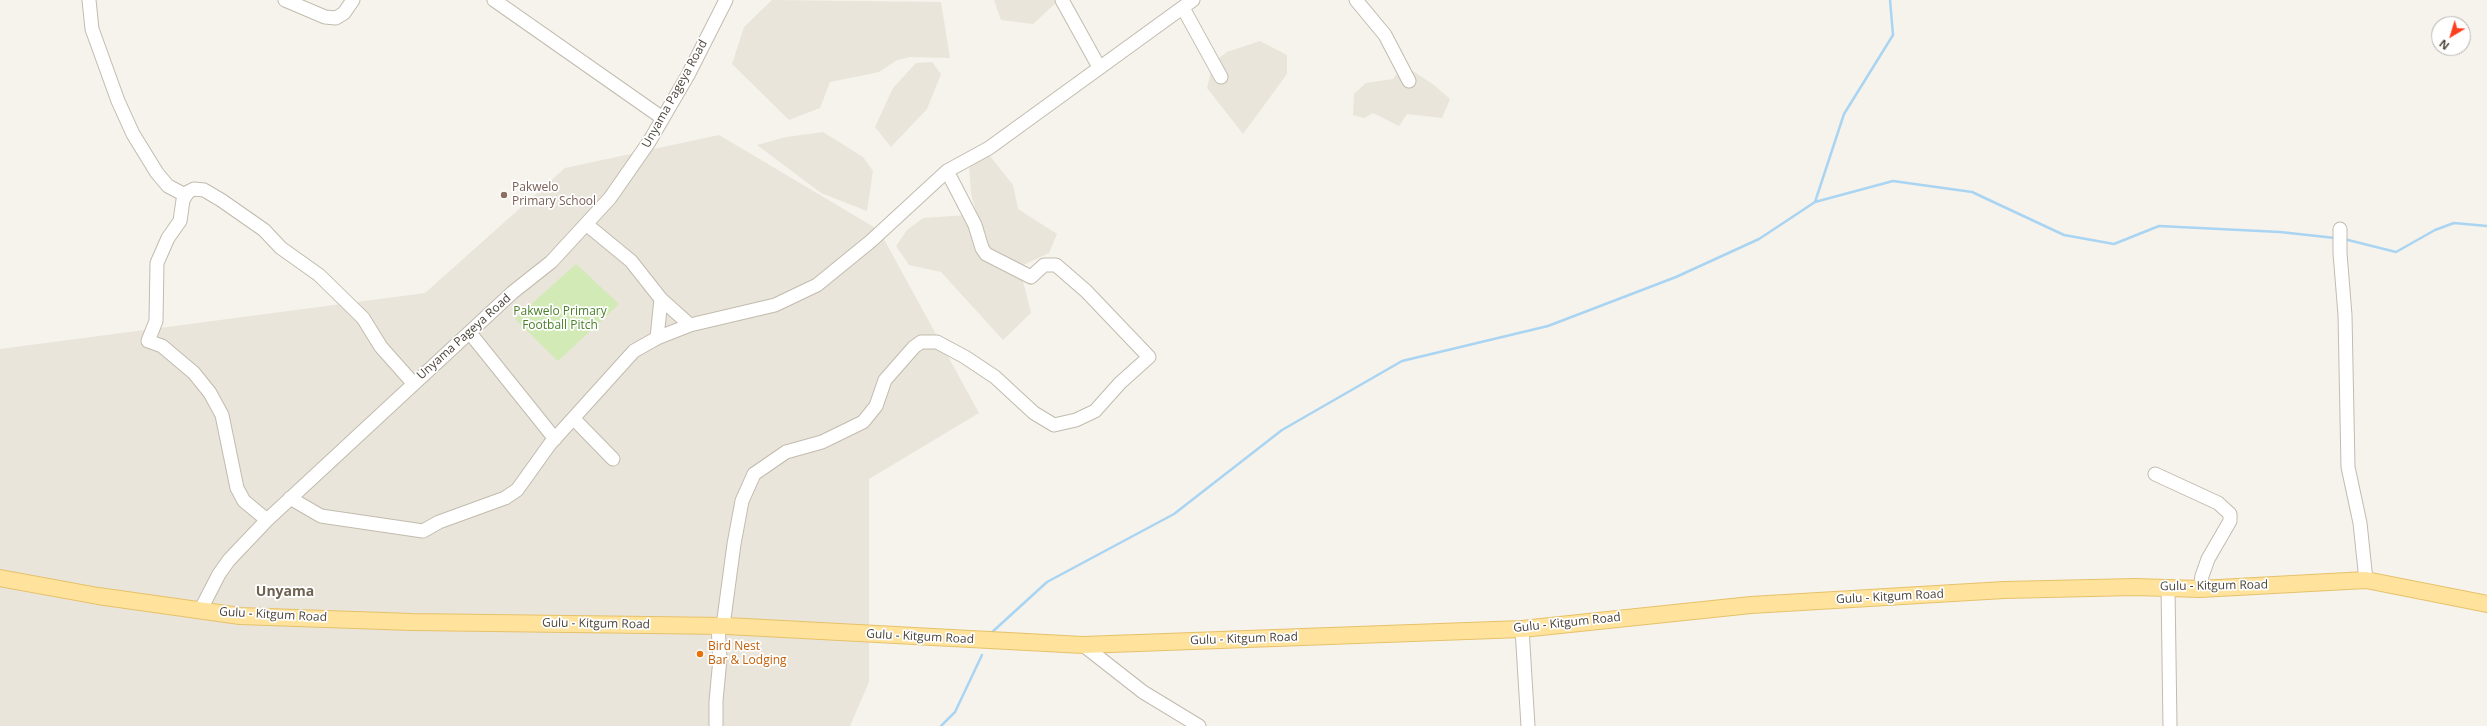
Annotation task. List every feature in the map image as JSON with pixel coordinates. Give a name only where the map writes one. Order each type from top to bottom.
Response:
[{"type":"main road","name":"Gulu - Kitgum Road","points":[[0,578],[98,596],[240,616],[412,622],[721,626],[1083,645],[1522,628],[1766,604],[2004,590],[2200,588],[2366,580],[2487,604]]},
{"type":"street","points":[[88,0],[92,29],[118,101],[133,134],[156,173],[168,186],[185,195]]},
{"type":"street","points":[[286,0],[325,17],[336,18],[344,13],[353,0]]},
{"type":"street","points":[[494,0],[661,117]]},
{"type":"street","name":"Unyama Pageya Road","points":[[200,611],[222,570],[267,520],[413,383],[470,333],[513,292],[551,262],[610,198],[631,170],[661,117],[688,75],[726,0]]},
{"type":"street","points":[[1062,0],[1099,67]]},
{"type":"street","points":[[1356,0],[1386,34],[1409,81]]},
{"type":"street","points":[[290,498],[321,516],[423,531],[439,522],[513,494],[555,439],[634,351],[657,338],[690,325],[775,305],[817,285],[871,241],[947,171],[989,148],[1188,4],[1221,77]]},
{"type":"street","points":[[716,726],[716,701],[721,626],[742,501],[754,474],[786,452],[822,442],[863,422],[876,406],[885,380],[914,346],[921,342],[937,342],[965,357],[995,377],[1034,413],[1054,425],[1076,420],[1095,411],[1120,383],[1149,357],[1086,291],[1056,265],[1044,265],[1031,277],[986,254],[982,248],[975,225],[947,171]]},
{"type":"street","points":[[267,520],[244,501],[237,488],[222,415],[210,393],[194,374],[162,346],[148,341],[156,322],[157,299],[155,281],[157,263],[168,238],[180,221],[185,195],[194,189],[204,190],[221,200],[264,230],[281,248],[319,275],[363,318],[381,347],[413,383]]},
{"type":"street","points":[[586,224],[631,261],[661,299],[690,325]]},
{"type":"street","points":[[2340,229],[2346,315],[2348,467],[2360,523],[2366,580]]},
{"type":"street","points":[[657,338],[661,299]]},
{"type":"street","points":[[470,333],[555,439]]},
{"type":"street","points":[[574,419],[613,459]]},
{"type":"street","points":[[2155,474],[2218,503],[2230,514],[2230,521],[2208,559],[2202,576],[2200,588]]},
{"type":"street","points":[[2168,588],[2170,726]]},
{"type":"street","points":[[1522,628],[1528,726]]},
{"type":"street","points":[[1083,645],[1143,692],[1199,726]]},
{"type":"shaded area","points":[[772,0],[941,2],[950,58],[911,57],[897,60],[879,72],[830,82],[820,108],[789,120],[732,64],[744,27]]},
{"type":"shaded area","points":[[994,0],[1059,0],[1033,24],[1001,20]]},
{"type":"shaded area","points":[[1260,41],[1287,55],[1287,74],[1243,134],[1207,88],[1213,63],[1227,52]]},
{"type":"shaded area","points":[[932,62],[941,74],[927,109],[891,147],[875,127],[893,88],[916,63]]},
{"type":"shaded area","points":[[1404,65],[1434,85],[1450,99],[1442,118],[1407,114],[1399,126],[1373,113],[1364,118],[1353,115],[1354,94],[1366,83],[1393,79]]},
{"type":"shaded area","points":[[823,132],[863,157],[873,171],[867,211],[821,193],[757,145],[786,137]]},
{"type":"shaded area","points":[[719,135],[879,230],[979,413],[869,479],[869,682],[850,726],[0,726],[0,349],[425,293],[565,168]]},
{"type":"shaded area","points":[[986,151],[1013,185],[1018,209],[1057,234],[1049,253],[1015,269],[987,248],[971,194],[969,164]]},
{"type":"shaded area","points":[[966,215],[980,254],[1023,281],[1031,313],[1003,340],[941,272],[909,265],[896,246],[907,230],[923,218]]},
{"type":"green space","name":"Pakwelo Primary Football Pitch","points":[[576,264],[619,304],[558,361],[515,319]]},
{"type":"waterway","points":[[990,634],[1047,582],[1174,514],[1282,430],[1402,361],[1548,326],[1676,277],[1759,239],[1815,202],[1844,114],[1893,35],[1890,0]]},
{"type":"waterway","points":[[1815,202],[1893,181],[1972,192],[2064,235],[2114,244],[2159,226],[2280,232],[2335,238]]},
{"type":"waterway","points":[[2344,239],[2396,252],[2435,230],[2454,223],[2487,226]]},
{"type":"waterway","points":[[941,726],[955,712],[982,655]]},
{"type":"place","name":"Pakwelo Primary School","points":[[504,195]]},
{"type":"place","name":"Bird Nest Bar & Lodging","points":[[700,654]]},
{"type":"district","name":"Unyama","points":[[285,592]]}]
